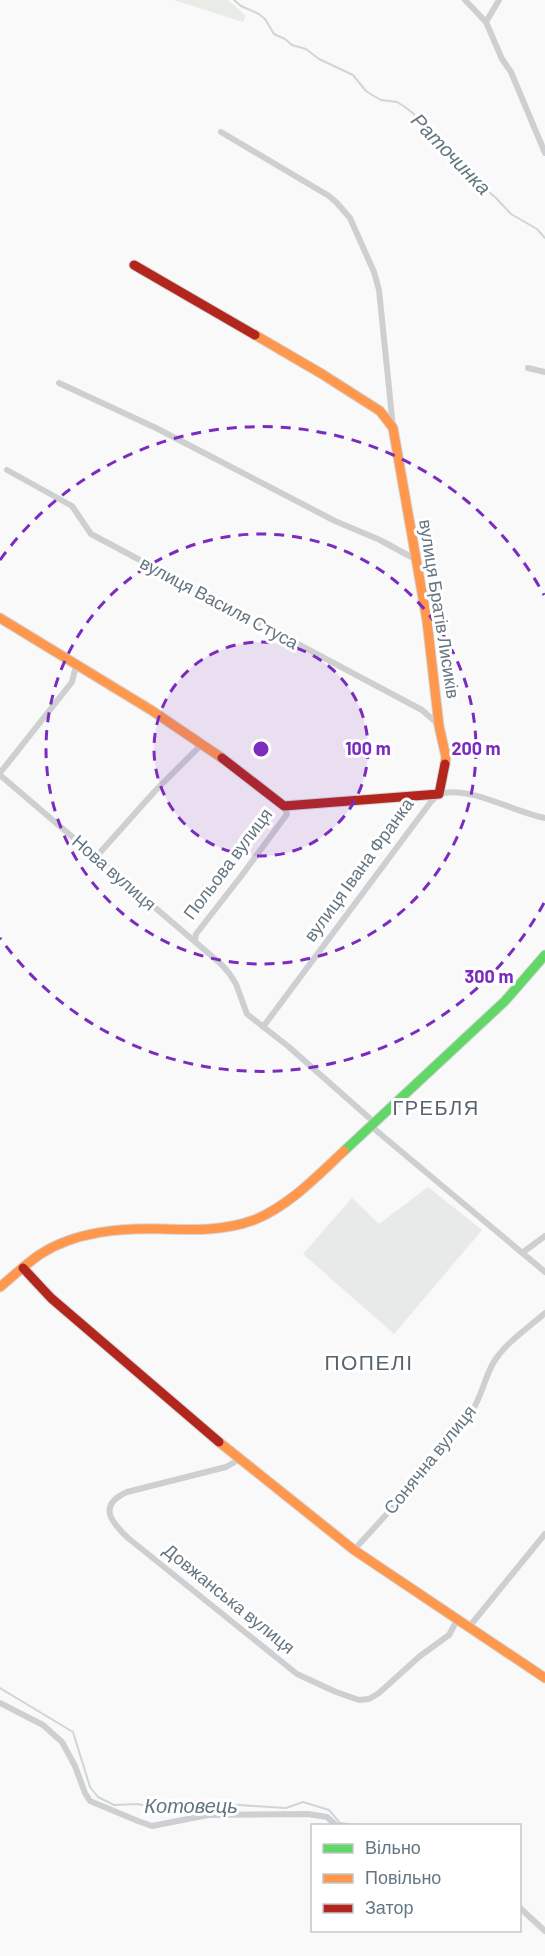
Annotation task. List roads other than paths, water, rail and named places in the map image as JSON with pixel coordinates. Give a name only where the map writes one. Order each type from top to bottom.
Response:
[{"type":"street","points":[[465,0],[486,22],[502,59],[511,72],[545,153]]},
{"type":"street","points":[[486,22],[499,0]]},
{"type":"street","name":"вулиця Братів Лисиків","points":[[221,132],[329,196],[350,218],[374,272],[379,290],[393,428],[427,621],[439,726],[446,757],[439,794]]},
{"type":"street","points":[[134,265],[322,374],[380,411],[393,428]]},
{"type":"street","points":[[528,368],[545,372]]},
{"type":"street","points":[[59,383],[156,428],[334,521],[380,540],[415,559]]},
{"type":"street","name":"вулиця Василя Стуса","points":[[7,470],[72,506],[91,534],[422,710],[439,726]]},
{"type":"street","name":"Польова вулиця","points":[[0,618],[76,666],[129,695],[202,744],[288,809],[362,799],[439,794]]},
{"type":"street","points":[[0,774],[72,682],[76,666]]},
{"type":"street","points":[[96,857],[155,791],[202,744]]},
{"type":"street","name":"Нова вулиця","points":[[0,774],[229,973],[236,984],[247,1014],[289,1047],[373,1125]]},
{"type":"street","name":"вулиця Івана Франка","points":[[263,1028],[430,802],[439,794],[454,793],[493,800],[545,818]]},
{"type":"street","name":"Польова вулиця","points":[[195,942],[196,934],[242,875],[288,809]]},
{"type":"street","points":[[0,1287],[44,1252],[69,1240],[108,1230],[128,1228],[212,1230],[253,1221],[288,1199],[373,1125],[489,1017],[523,983],[545,955]]},
{"type":"street","points":[[373,1125],[545,1272]]},
{"type":"street","points":[[522,1253],[545,1236]]},
{"type":"street","points":[[23,1268],[51,1298],[240,1460],[354,1550],[545,1678]]},
{"type":"street","name":"Сонячна вулиця","points":[[354,1550],[430,1466],[477,1404],[494,1361],[504,1349],[545,1313]]},
{"type":"street","name":"Довжанська вулиця","points":[[240,1460],[226,1467],[127,1492],[111,1503],[109,1510],[111,1518],[116,1527],[128,1538],[297,1674],[359,1700],[369,1699],[379,1693],[420,1656],[449,1635],[457,1620]]},
{"type":"street","points":[[469,1627],[545,1534]]},
{"type":"street","points":[[0,1703],[43,1725],[62,1742],[90,1802],[138,1821],[152,1826],[208,1815],[308,1814],[327,1817],[335,1824]]},
{"type":"street","points":[[521,1910],[545,1931]]},
{"type":"waterway","name":"Раточинка","points":[[234,0],[265,19],[274,34],[353,75],[372,95],[381,100],[397,102],[405,107],[414,114],[422,129],[436,144],[511,214],[537,229],[545,238]]},
{"type":"waterway","name":"Котовець","points":[[0,1688],[73,1732],[90,1787],[98,1797],[114,1805],[137,1804],[170,1810],[206,1803],[286,1808],[303,1802],[329,1810],[340,1823],[347,1824]]},
{"type":"district","name":"ГРЕБЛЯ","points":[[436,1108]]},
{"type":"district","name":"ПОПЕЛІ","points":[[369,1363]]}]
